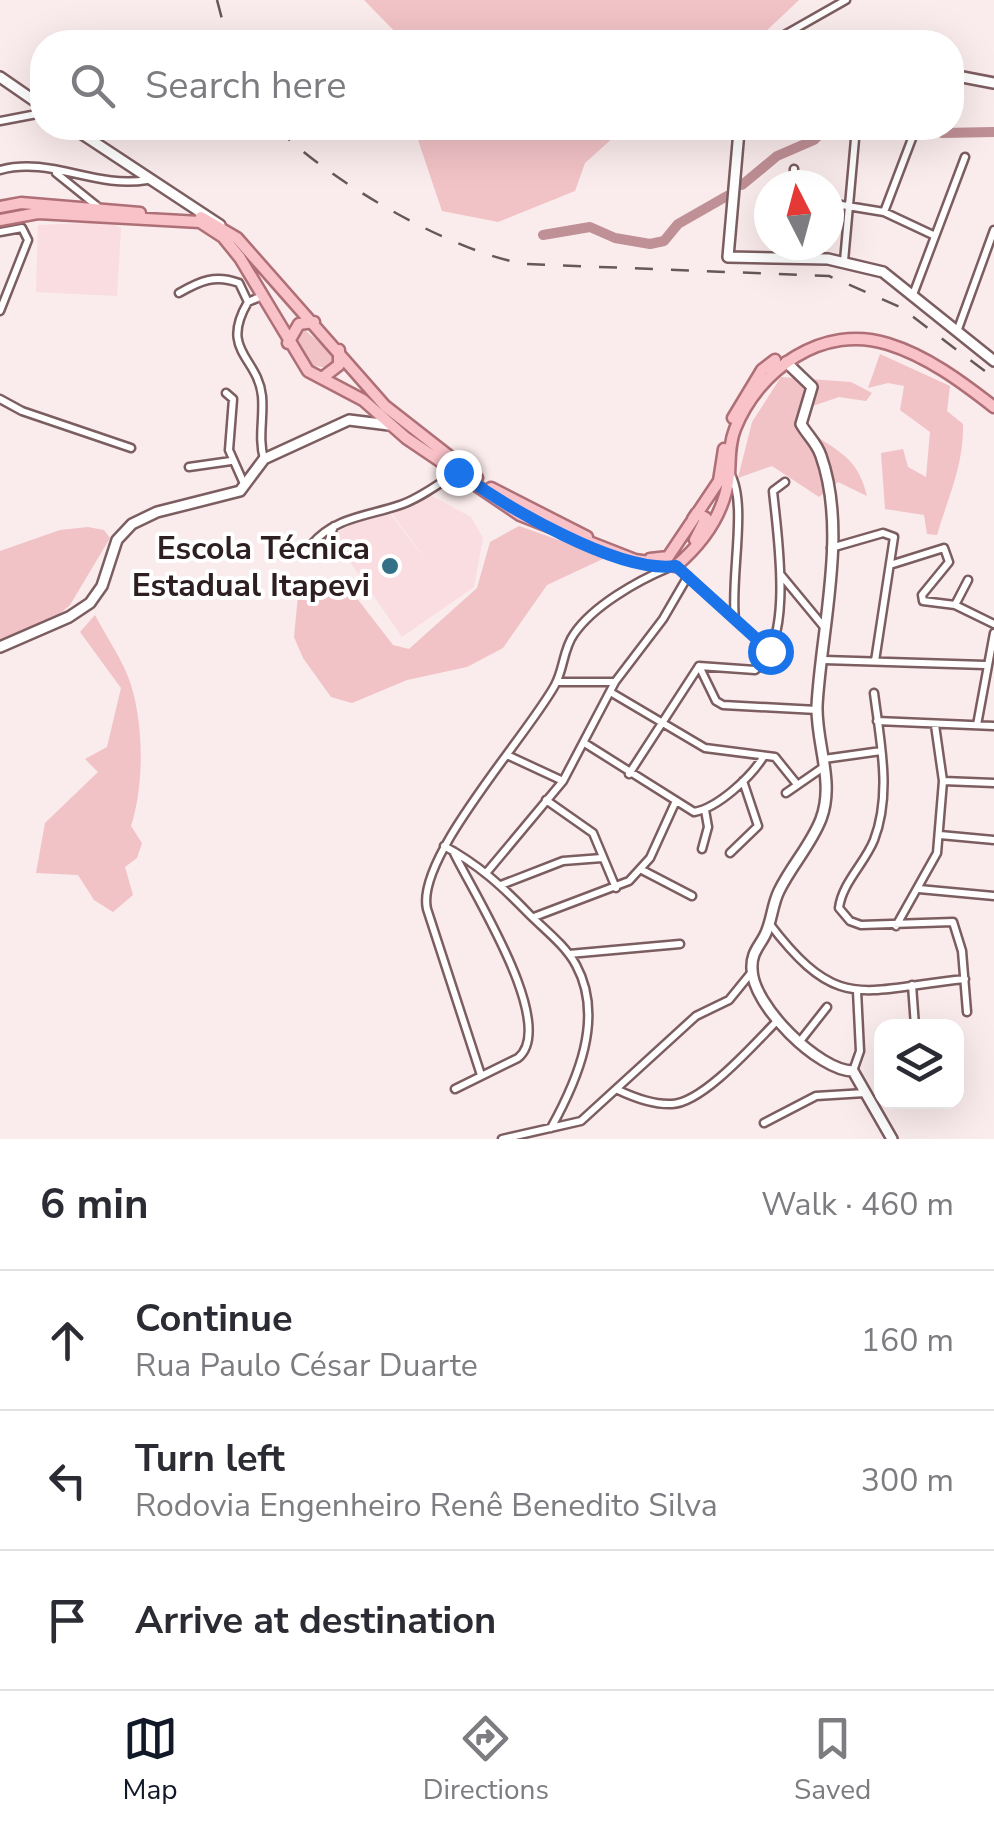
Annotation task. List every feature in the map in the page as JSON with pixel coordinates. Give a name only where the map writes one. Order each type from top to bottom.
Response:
[{"type":"main road","points":[[0,208],[200,222],[229,243],[302,364],[352,394],[458,472],[540,525],[634,560],[673,566],[692,550],[719,511],[734,432],[742,414],[775,367],[830,342],[864,339],[886,343],[940,369],[994,403]]},
{"type":"main road","points":[[0,220],[21,209],[187,209],[220,225],[340,350],[398,418],[518,506],[568,530],[655,560],[668,557],[718,481],[727,436],[739,405],[762,370],[786,355],[846,335],[890,339],[962,377],[994,403]]},
{"type":"main road","points":[[288,343],[299,324],[314,322]]},
{"type":"main road","points":[[322,378],[339,365],[340,350]]},
{"type":"main road","points":[[684,532],[696,514],[704,515],[692,550]]},
{"type":"street","points":[[793,30],[846,0]]},
{"type":"street","points":[[0,77],[30,100]]},
{"type":"street","points":[[964,77],[994,82]]},
{"type":"street","points":[[0,121],[30,112]]},
{"type":"street","points":[[90,140],[187,209]]},
{"type":"street","points":[[738,140],[728,257],[754,257]]},
{"type":"street","points":[[844,261],[855,140]]},
{"type":"street","points":[[884,212],[911,140]]},
{"type":"street","points":[[914,292],[965,156]]},
{"type":"street","points":[[0,170],[32,163],[116,182],[147,180]]},
{"type":"street","points":[[53,170],[102,210]]},
{"type":"street","points":[[844,205],[884,212],[934,235]]},
{"type":"street","points":[[0,232],[22,228],[28,240],[0,311]]},
{"type":"street","points":[[958,330],[994,230]]},
{"type":"street","points":[[825,260],[883,272],[914,292],[994,361]]},
{"type":"street","points":[[179,293],[199,282],[222,278],[239,282],[248,302],[237,332],[245,362],[261,389],[264,459]]},
{"type":"street","points":[[248,302],[262,296]]},
{"type":"street","points":[[502,1139],[581,1121],[696,1016],[729,1000],[751,973],[753,955],[778,892],[822,817],[824,763],[817,710],[828,632],[830,548],[824,465],[801,424],[812,387],[786,362]]},
{"type":"street","points":[[226,393],[233,399],[231,461],[246,487]]},
{"type":"street","points":[[352,394],[355,418]]},
{"type":"street","points":[[0,399],[22,412],[131,448]]},
{"type":"street","points":[[0,647],[69,617],[90,603],[102,586],[116,540],[132,524],[246,487],[264,459],[355,418],[392,425]]},
{"type":"street","points":[[188,467],[231,461]]},
{"type":"street","points":[[729,471],[739,488],[732,596],[735,619]]},
{"type":"street","points":[[334,526],[324,554],[314,557],[312,544],[334,526],[404,504],[458,472]]},
{"type":"street","points":[[699,666],[755,670],[770,651],[780,574],[772,491],[785,482]]},
{"type":"street","points":[[830,548],[890,534],[895,543],[875,661]]},
{"type":"street","points":[[892,564],[938,548],[949,552],[950,562],[922,595],[926,603],[955,605],[994,624]]},
{"type":"street","points":[[634,560],[639,583]]},
{"type":"street","points":[[481,1075],[424,898],[426,882],[557,682],[574,633],[639,583],[673,566],[770,651]]},
{"type":"street","points":[[780,574],[828,632]]},
{"type":"street","points":[[487,872],[563,781],[616,682],[664,619],[688,576]]},
{"type":"street","points":[[955,605],[968,580]]},
{"type":"street","points":[[717,603],[732,596]]},
{"type":"street","points":[[978,724],[985,666],[994,634]]},
{"type":"street","points":[[824,660],[985,666]]},
{"type":"street","points":[[699,666],[716,701],[722,705],[817,710]]},
{"type":"street","points":[[629,774],[699,666]]},
{"type":"street","points":[[557,682],[616,682]]},
{"type":"street","points":[[612,693],[704,748],[780,760],[796,783]]},
{"type":"street","points":[[874,694],[883,781],[876,836],[839,908],[850,921],[861,925],[895,927],[953,922],[958,930],[967,1012]]},
{"type":"street","points":[[877,720],[994,726]]},
{"type":"street","points":[[895,927],[920,890],[937,853],[943,781],[935,725]]},
{"type":"street","points":[[586,744],[675,804],[694,812],[705,810],[743,781],[764,756]]},
{"type":"street","points":[[786,793],[824,763],[881,751]]},
{"type":"street","points":[[508,755],[563,781]]},
{"type":"street","points":[[730,854],[758,826],[743,781]]},
{"type":"street","points":[[943,781],[994,783]]},
{"type":"street","points":[[546,800],[593,833],[616,888]]},
{"type":"street","points":[[533,917],[616,888],[642,870],[675,804]]},
{"type":"street","points":[[702,848],[708,826],[705,810]]},
{"type":"street","points":[[940,835],[994,840]]},
{"type":"street","points":[[448,848],[501,884],[569,954],[587,997],[583,1060],[551,1128]]},
{"type":"street","points":[[448,848],[498,929],[530,1033],[526,1052],[455,1089]]},
{"type":"street","points":[[501,884],[563,861],[602,858]]},
{"type":"street","points":[[642,870],[692,896]]},
{"type":"street","points":[[920,890],[994,896]]},
{"type":"street","points":[[769,922],[818,978],[858,991],[965,979]]},
{"type":"street","points":[[569,954],[680,944]]},
{"type":"street","points":[[751,973],[777,1021],[832,1068],[853,1071]]},
{"type":"street","points":[[912,984],[914,1019]]},
{"type":"street","points":[[858,991],[860,1051],[853,1071],[892,1139]]},
{"type":"street","points":[[801,1040],[827,1007]]},
{"type":"street","points":[[618,1090],[648,1102],[684,1101],[744,1054],[777,1021]]},
{"type":"street","points":[[764,1123],[816,1096],[865,1092]]},
{"type":"shaded area","points":[[364,0],[799,0],[767,30],[393,30]]},
{"type":"shaded area","points":[[418,140],[611,140],[585,163],[575,191],[498,222],[442,211]]},
{"type":"shaded area","points":[[111,222],[121,228],[117,296],[36,292],[38,225]]},
{"type":"shaded area","points":[[301,327],[332,353],[333,362],[328,368],[309,365],[294,343]]},
{"type":"shaded area","points":[[880,354],[950,386],[947,411],[963,424],[958,467],[937,535],[927,534],[924,515],[885,509],[881,453],[903,449],[908,467],[926,477],[930,432],[900,410],[904,386],[888,383],[868,388]]},
{"type":"shaded area","points":[[781,377],[851,382],[872,393],[866,401],[839,397],[804,409],[804,427],[851,462],[867,496],[838,482],[819,497],[772,466],[738,478],[752,422]]},
{"type":"shaded area","points":[[430,495],[471,517],[483,538],[474,587],[402,637],[332,536],[356,521],[389,512],[434,571],[391,512]]},
{"type":"shaded area","points":[[519,526],[607,557],[547,585],[503,648],[467,667],[407,680],[352,703],[331,697],[303,658],[294,637],[299,586],[342,579],[393,645],[409,649],[477,588],[490,542]]},
{"type":"shaded area","points":[[60,530],[104,530],[110,538],[70,605],[56,617],[0,644],[0,551]]},
{"type":"shaded area","points":[[95,615],[128,676],[140,738],[140,775],[131,826],[142,843],[137,858],[125,867],[133,895],[113,912],[94,900],[78,875],[36,873],[45,823],[98,772],[85,759],[107,747],[121,688],[80,632]]},
{"type":"waterway","points":[[964,133],[994,132]]},
{"type":"waterway","points":[[742,185],[777,156],[814,140]]},
{"type":"waterway","points":[[543,235],[590,227],[615,238],[650,244],[664,241],[678,224],[727,196]]},
{"type":"railway","points":[[217,0],[225,30]]},
{"type":"railway","points":[[290,140],[328,170],[394,212],[496,257],[526,264],[829,276],[900,307],[994,378]]},
{"type":"place","name":"Escola Técnica Estadual Itapevi","points":[[390,566]]},
{"type":"route","points":[[458,472],[520,515],[567,537],[652,566],[676,566],[770,651]]}]
